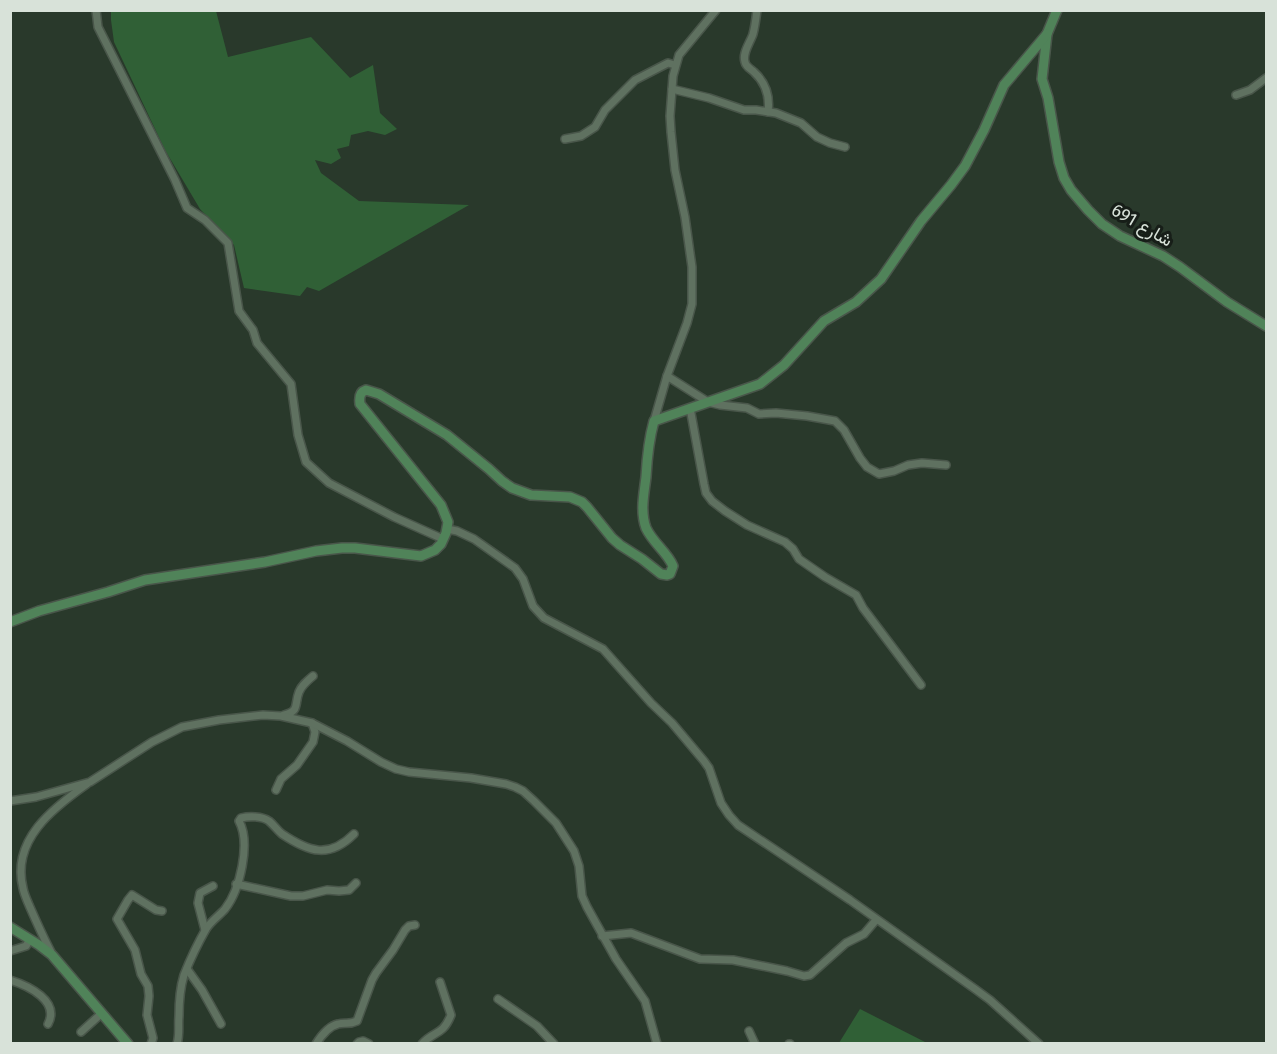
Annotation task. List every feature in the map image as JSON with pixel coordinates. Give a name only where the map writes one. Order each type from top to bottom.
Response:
[{"type":"street","points":[[96,10],[98,27],[187,208],[205,220],[228,243],[239,311],[253,330],[257,343],[291,384],[298,435],[306,462],[329,483],[394,517],[443,539]]},
{"type":"street","points":[[10,622],[39,611],[145,580],[265,562],[332,549],[355,548],[421,556],[435,550],[443,539],[448,522],[441,505],[360,404],[360,395],[366,390],[371,390],[433,426],[512,488],[531,495],[570,497],[582,502],[620,545],[661,574],[667,575],[672,572],[673,566],[656,545],[643,516],[650,436],[667,376],[692,304],[690,254],[670,132],[672,89],[675,65],[679,55],[716,10]]},
{"type":"street","points":[[757,10],[744,61],[759,78],[767,92],[768,112]]},
{"type":"street","name":"شارع 691","points":[[1057,10],[1047,34],[1042,79],[1048,98],[1059,162],[1071,190],[1102,224],[1120,236],[1163,256],[1227,302],[1266,326]]},
{"type":"street","points":[[654,421],[760,384],[795,354],[824,321],[856,302],[881,279],[921,221],[965,166],[1004,85],[1047,34]]},
{"type":"street","points":[[565,139],[581,136],[595,126],[605,110],[635,80],[668,63],[675,65]]},
{"type":"street","points":[[1236,95],[1250,90],[1266,78]]},
{"type":"street","points":[[672,89],[744,110],[776,113],[801,123],[817,137],[845,147]]},
{"type":"street","points":[[667,376],[708,402],[747,408],[759,414],[776,413],[835,421],[844,430],[867,467],[879,474],[922,463],[946,465]]},
{"type":"street","points":[[690,408],[706,493],[712,501],[747,525],[785,542],[800,559],[856,595],[863,608],[921,685]]},
{"type":"street","points":[[447,529],[474,539],[515,568],[523,579],[533,606],[543,618],[603,649],[704,761],[709,768],[721,803],[738,825],[850,900],[983,995],[1039,1044]]},
{"type":"street","points":[[281,716],[295,710],[302,687],[313,676]]},
{"type":"street","points":[[52,955],[22,886],[21,872],[23,853],[37,828],[50,812],[90,782],[152,742],[183,727],[263,715],[281,716],[312,723],[396,769],[489,781],[506,784],[523,791],[556,823],[574,851],[579,866],[582,896],[602,936],[645,1001],[657,1044]]},
{"type":"street","points":[[276,790],[281,779],[297,765],[313,742],[315,732],[312,723]]},
{"type":"street","points":[[10,801],[90,782]]},
{"type":"street","points":[[177,1044],[180,1032],[178,1019],[180,996],[184,976],[206,930],[225,909],[243,861],[243,830],[239,821],[241,818],[247,816],[263,818],[282,834],[323,852],[341,845],[354,834]]},
{"type":"street","points":[[236,884],[291,896],[303,896],[327,890],[349,890],[357,883]]},
{"type":"street","points":[[206,930],[198,903],[200,893],[213,886]]},
{"type":"street","points":[[151,1044],[153,1038],[147,1011],[148,986],[141,974],[135,950],[117,919],[132,895],[156,910],[162,911]]},
{"type":"street","points":[[602,936],[631,933],[700,959],[733,960],[804,976],[810,975],[846,943],[864,934],[876,920]]},
{"type":"street","points":[[316,1044],[324,1034],[338,1024],[350,1024],[357,1021],[376,973],[405,930],[415,925]]},
{"type":"street","points":[[10,927],[52,955],[128,1044]]},
{"type":"street","points":[[10,951],[26,946],[30,939]]},
{"type":"street","points":[[187,969],[221,1024]]},
{"type":"street","points":[[10,980],[44,997],[52,1012],[48,1024]]},
{"type":"street","points":[[422,1044],[443,1029],[451,1015],[440,982]]},
{"type":"street","points":[[498,999],[537,1026],[555,1044]]},
{"type":"street","points":[[81,1032],[102,1013]]},
{"type":"street","points":[[749,1031],[755,1044]]},
{"type":"street","points":[[357,1044],[363,1041],[369,1044]]},
{"type":"green space","points":[[111,11],[216,11],[228,57],[311,37],[350,78],[373,65],[380,113],[397,129],[385,135],[368,131],[351,135],[349,146],[337,149],[341,158],[331,164],[315,160],[321,173],[359,201],[469,205],[319,291],[307,287],[300,296],[244,288],[234,245],[200,209],[165,150],[114,42]]},
{"type":"green space","points":[[860,1009],[927,1043],[839,1043]]}]
